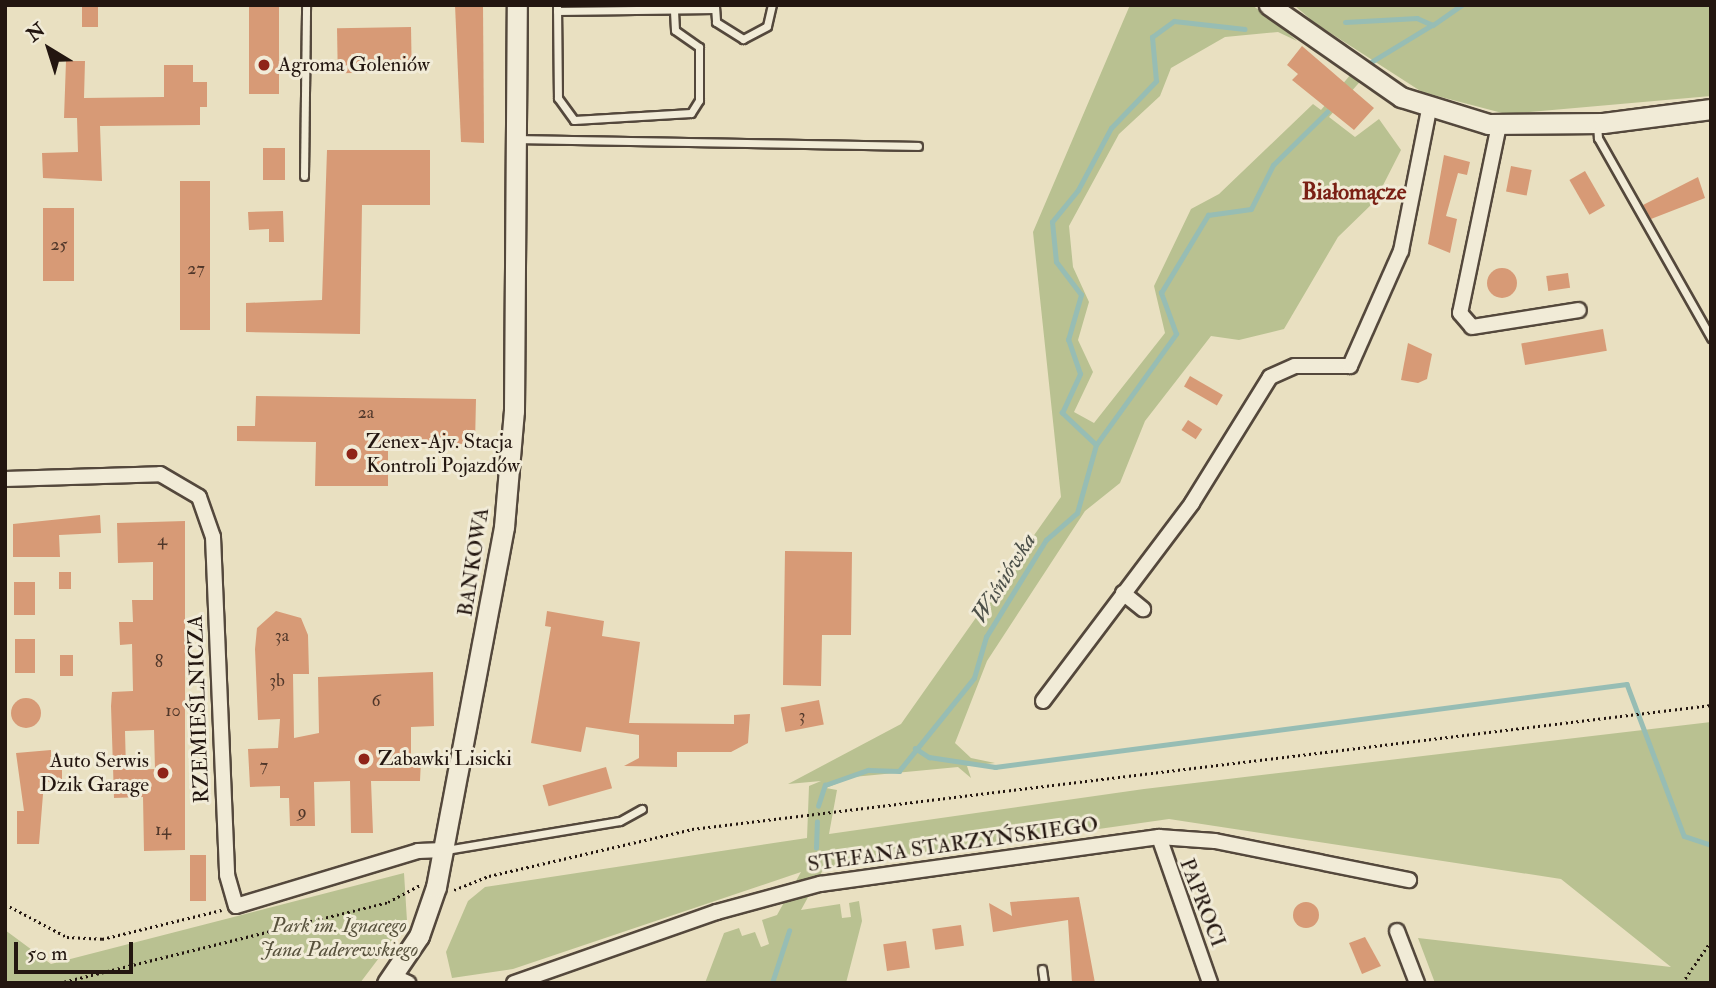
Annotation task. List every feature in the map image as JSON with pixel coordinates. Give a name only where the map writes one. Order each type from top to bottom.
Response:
[{"type":"street","name":"BANKOWA","points":[[396,981],[419,936],[436,887],[510,468],[517,5]]},
{"type":"street","points":[[1269,5],[1368,79],[1429,109],[1499,125],[1597,124],[1711,109]]},
{"type":"street","points":[[1043,701],[1192,503],[1270,377],[1295,366],[1350,366],[1401,251],[1429,109]]},
{"type":"street","points":[[1499,125],[1460,313],[1472,327],[1579,310]]},
{"type":"street","name":"RZEMIEŚLNICZA","points":[[5,479],[160,474],[199,497],[213,537],[227,876],[236,906]]},
{"type":"street","points":[[1123,593],[1143,609]]},
{"type":"street","name":"STEFANA STARZYŃSKIEGO","points":[[514,983],[717,912],[820,884],[1159,837],[1215,841],[1409,880]]},
{"type":"street","name":"PAPROCI","points":[[1159,837],[1210,983]]},
{"type":"street","points":[[236,906],[418,851],[444,850]]},
{"type":"street","points":[[1397,931],[1417,983]]},
{"type":"lane","points":[[304,176],[306,5]]},
{"type":"lane","points":[[674,9],[675,30],[699,47],[699,100],[691,113],[574,120],[558,98],[557,8],[715,7],[727,35],[743,39],[767,26],[772,5]]},
{"type":"lane","points":[[1597,124],[1598,138],[1711,338]]},
{"type":"lane","points":[[516,139],[918,146]]},
{"type":"lane","points":[[444,850],[620,821],[642,809]]},
{"type":"lane","points":[[1042,970],[1044,983]]},
{"type":"path","points":[[59,983],[387,902],[411,885],[462,891],[489,876],[692,829],[1711,705]]},
{"type":"path","points":[[5,904],[67,937],[102,939],[236,906]]},
{"type":"path","points":[[1682,983],[1711,941]]},
{"type":"green space","points":[[1130,5],[1252,5],[1275,22],[1309,18],[1294,5],[1711,5],[1711,96],[1506,114],[1422,92],[1318,25],[1282,28],[1297,41],[1278,32],[1225,37],[1171,68],[1160,96],[1119,134],[1069,226],[1073,267],[1089,302],[1078,340],[1093,372],[1074,412],[1094,423],[1165,333],[1154,286],[1191,209],[1219,194],[1313,104],[1321,110],[1361,62],[1371,69],[1329,117],[1355,137],[1379,119],[1401,150],[1375,201],[1338,237],[1284,329],[1239,340],[1211,336],[1145,421],[1120,483],[1085,511],[987,661],[955,743],[971,758],[995,763],[967,766],[971,778],[958,767],[853,777],[826,788],[837,790],[829,834],[1144,789],[1711,722],[1711,983],[1435,983],[1418,938],[1671,967],[1561,879],[1169,819],[824,868],[801,910],[840,904],[842,918],[851,917],[849,903],[859,901],[862,921],[846,983],[705,983],[724,933],[739,928],[742,936],[755,932],[761,947],[769,944],[762,920],[777,915],[801,872],[513,969],[452,978],[446,952],[468,901],[485,887],[807,838],[809,786],[821,781],[788,784],[901,724],[1061,497],[1033,232]]},
{"type":"green space","name":"Park im. Ignacego Jana Paderewskiego","points":[[404,873],[407,921],[360,983],[5,983],[5,930],[51,964]]},
{"type":"building","name":"Agroma Goleniów","points":[[249,5],[279,5],[279,94],[249,94]]},
{"type":"building","points":[[455,5],[483,5],[484,143],[461,142]]},
{"type":"building","points":[[82,7],[98,7],[98,27],[82,27]]},
{"type":"building","points":[[411,27],[412,72],[338,73],[337,28]]},
{"type":"building","points":[[1302,46],[1374,108],[1354,130],[1292,80],[1298,74],[1287,65]]},
{"type":"building","points":[[66,61],[85,61],[84,98],[164,97],[164,65],[193,65],[193,82],[207,82],[207,107],[200,107],[200,125],[100,126],[102,181],[43,178],[42,153],[78,152],[77,118],[64,118]]},
{"type":"building","points":[[263,148],[285,148],[285,180],[263,180]]},
{"type":"building","points":[[327,150],[430,150],[430,205],[362,205],[360,334],[246,332],[246,303],[322,300]]},
{"type":"building","points":[[1444,155],[1470,162],[1467,175],[1458,173],[1446,216],[1457,219],[1450,253],[1428,244]]},
{"type":"building","points":[[1511,166],[1532,170],[1527,196],[1506,192]]},
{"type":"building","points":[[1585,171],[1605,206],[1589,215],[1569,180]]},
{"type":"building","points":[[1698,177],[1705,198],[1651,219],[1643,205]]},
{"type":"building","points":[[180,181],[210,181],[210,330],[180,330]]},
{"type":"building","points":[[43,208],[74,208],[74,281],[43,281]]},
{"type":"building","points":[[283,211],[284,242],[269,242],[269,229],[249,230],[248,212]]},
{"type":"building","points":[[1502,268],[1508,269],[1516,277],[1516,289],[1508,297],[1502,298],[1496,297],[1488,289],[1487,283],[1488,277],[1496,269]]},
{"type":"building","points":[[1568,273],[1570,288],[1548,291],[1546,276]]},
{"type":"building","points":[[1603,329],[1607,351],[1525,365],[1521,343]]},
{"type":"building","points":[[1408,343],[1432,354],[1427,379],[1418,383],[1401,380]]},
{"type":"building","points":[[1190,376],[1223,395],[1217,405],[1184,386]]},
{"type":"building","points":[[256,396],[476,399],[475,444],[388,443],[388,486],[315,486],[316,442],[237,441],[237,426],[255,426]]},
{"type":"building","points":[[1188,420],[1202,429],[1196,439],[1181,430]]},
{"type":"building","points":[[100,515],[101,533],[59,535],[60,557],[13,557],[13,524]]},
{"type":"building","points":[[185,521],[185,850],[144,851],[143,797],[114,798],[112,692],[133,691],[132,644],[120,645],[119,622],[133,622],[132,600],[153,600],[153,562],[118,563],[117,523]],"holes":[[[154,730],[155,769],[126,770],[125,731]]]},
{"type":"building","points":[[785,551],[852,552],[851,635],[822,635],[821,686],[783,685]]},
{"type":"building","points":[[59,572],[71,572],[71,589],[59,589]]},
{"type":"building","points":[[14,582],[35,582],[35,615],[14,615]]},
{"type":"building","points":[[276,611],[301,618],[308,635],[309,674],[293,674],[294,738],[319,733],[318,677],[433,672],[434,726],[411,727],[411,759],[421,759],[420,781],[371,781],[373,833],[351,833],[350,781],[314,782],[315,826],[290,826],[289,798],[280,798],[280,786],[250,787],[248,749],[278,748],[280,719],[258,720],[255,649],[257,628]]},
{"type":"building","points":[[547,611],[604,621],[602,636],[640,642],[629,723],[734,724],[734,715],[750,714],[748,743],[731,752],[677,752],[677,767],[624,766],[639,758],[639,735],[586,727],[581,752],[531,743],[551,627],[545,626]]},
{"type":"building","points":[[15,639],[35,639],[35,673],[15,673]]},
{"type":"building","points":[[60,655],[73,655],[73,676],[60,676]]},
{"type":"building","points":[[26,698],[37,702],[41,713],[37,724],[26,728],[15,724],[11,713],[15,702]]},
{"type":"building","points":[[819,700],[824,725],[785,732],[781,707]]},
{"type":"building","points":[[51,750],[51,769],[62,769],[62,782],[44,782],[39,844],[17,844],[17,811],[24,811],[16,753]]},
{"type":"building","points":[[606,767],[612,788],[549,806],[543,785]]},
{"type":"building","points":[[190,855],[206,855],[206,901],[190,901]]},
{"type":"building","points":[[1079,897],[1095,983],[1072,983],[1068,920],[993,932],[989,903],[1012,916],[1010,902]]},
{"type":"building","points":[[1306,902],[1315,906],[1319,915],[1315,924],[1306,928],[1297,924],[1293,915],[1297,906]]},
{"type":"building","points":[[961,925],[964,946],[935,950],[932,929]]},
{"type":"building","points":[[1365,937],[1381,966],[1362,974],[1349,943]]},
{"type":"building","points":[[906,941],[910,968],[887,971],[883,944]]},
{"type":"waterway","name":"Wiśniówka","points":[[1345,22],[1417,18],[1433,25],[1462,5]]},
{"type":"waterway","name":"Wiśniówka","points":[[818,806],[825,785],[868,770],[899,771],[974,678],[986,637],[1046,540],[1077,513],[1096,445],[1062,413],[1080,374],[1068,340],[1081,295],[1056,262],[1052,222],[1078,190],[1111,128],[1156,81],[1152,37],[1174,21],[1245,29]]},
{"type":"waterway","points":[[1368,64],[1432,25]]},
{"type":"waterway","points":[[1096,445],[1176,334],[1161,293],[1208,215],[1251,209],[1273,165],[1327,112]]},
{"type":"waterway","points":[[915,748],[929,757],[995,767],[1627,684],[1684,836],[1711,845]]},
{"type":"waterway","name":"Wiśniówka","points":[[816,848],[817,822]]},
{"type":"waterway","name":"Wiśniówka","points":[[772,983],[789,931]]},
{"type":"place","name":"Agroma Goleniów","points":[[264,65]]},
{"type":"place","name":"Zenex-Ajv. Stacja Kontroli Pojazdów","points":[[352,454]]},
{"type":"place","name":"Zabawki Lisicki","points":[[364,759]]},
{"type":"place","name":"Auto Serwis Dzik Garage","points":[[163,773]]},
{"type":"district","name":"Białomącze","points":[[1354,192]]}]
